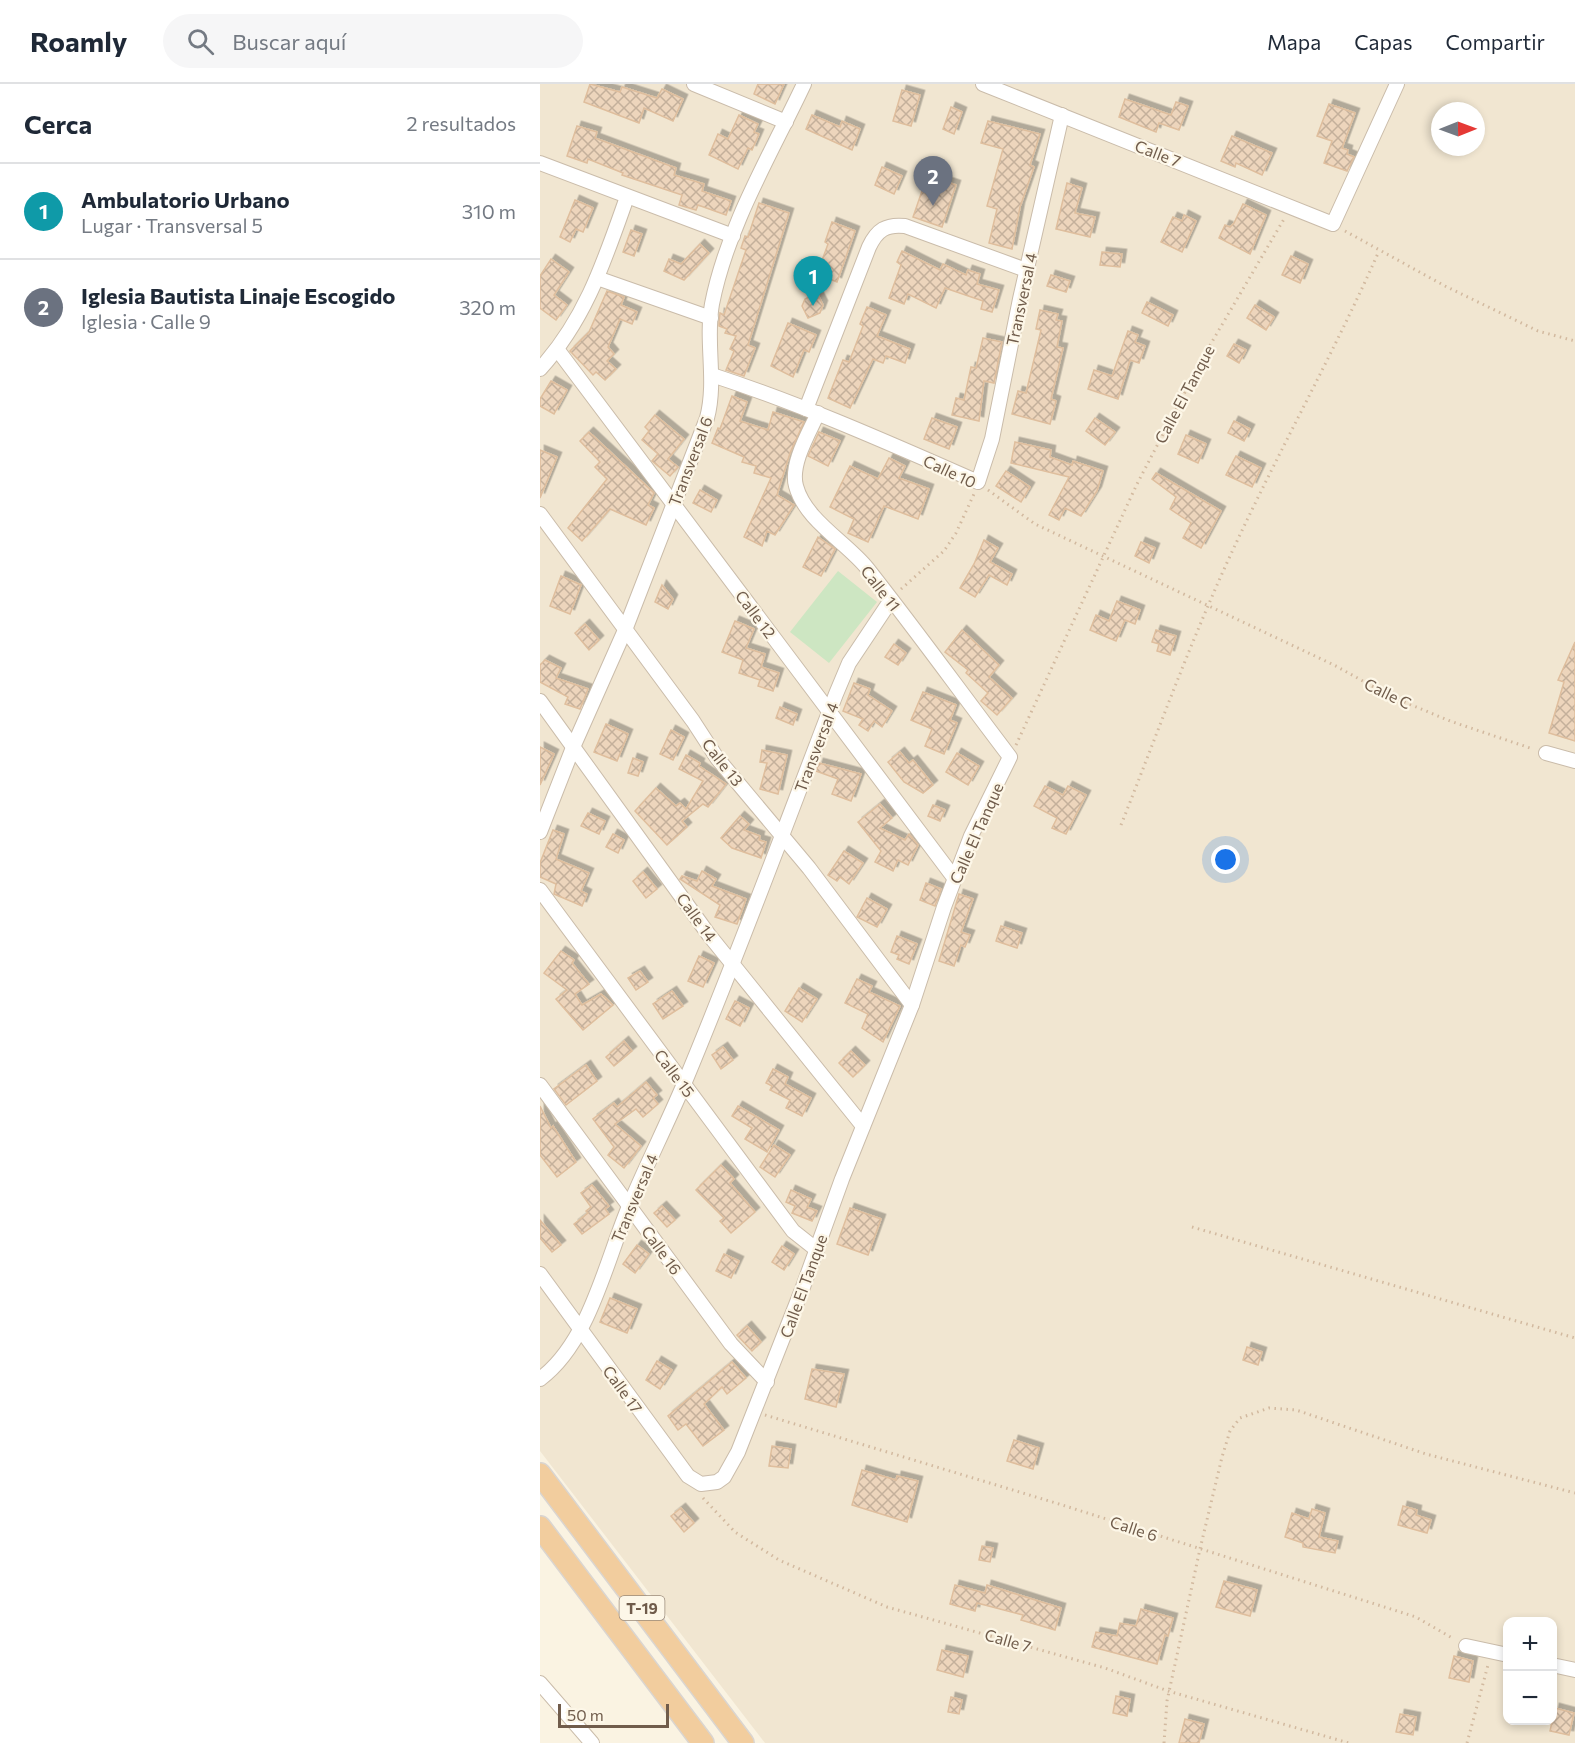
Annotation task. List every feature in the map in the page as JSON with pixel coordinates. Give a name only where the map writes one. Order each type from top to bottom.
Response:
[{"type":"highway","name":"T-19","points":[[540,1474],[743,1743]]},
{"type":"highway","name":"T-19","points":[[540,1527],[703,1743]]},
{"type":"street","points":[[694,84],[786,122]]},
{"type":"street","name":"Transversal 6","points":[[540,832],[574,745],[625,630],[707,418],[712,375],[711,318],[717,282],[733,236],[804,84]]},
{"type":"street","name":"Calle 7","points":[[983,84],[1333,224]]},
{"type":"street","points":[[1333,224],[1397,84]]},
{"type":"street","name":"Transversal 4","points":[[978,482],[992,439],[1026,270],[1062,115]]},
{"type":"street","points":[[540,162],[733,236]]},
{"type":"street","points":[[540,369],[557,350],[583,310],[627,197]]},
{"type":"street","name":"Calle 11","points":[[1010,757],[865,566],[809,510],[796,485],[796,467],[812,411],[869,247],[880,230],[887,226],[905,226],[1026,270]]},
{"type":"street","points":[[597,278],[711,318]]},
{"type":"street","name":"Calle 12","points":[[557,350],[955,879]]},
{"type":"street","name":"Calle 10","points":[[712,375],[812,411],[978,482]]},
{"type":"street","name":"Calle 13","points":[[540,514],[693,721],[717,758],[783,834],[912,1005]]},
{"type":"street","name":"Transversal 4","points":[[540,1379],[564,1356],[580,1331],[629,1205],[683,1084],[732,964],[849,663],[891,600]]},
{"type":"street","name":"Calle 14","points":[[540,701],[732,964],[863,1126]]},
{"type":"street","points":[[1546,753],[1575,761]]},
{"type":"street","name":"Calle El Tanque","points":[[701,1484],[717,1482],[730,1467],[755,1413],[863,1126],[912,1005],[971,836],[1010,757]]},
{"type":"street","name":"Calle 15","points":[[540,890],[793,1231],[817,1250]]},
{"type":"street","name":"Calle 16","points":[[540,1084],[731,1344],[766,1382]]},
{"type":"street","name":"Calle 17","points":[[540,1274],[688,1476],[701,1484]]},
{"type":"street","points":[[1466,1646],[1503,1654]]},
{"type":"street","points":[[1557,1666],[1575,1670]]},
{"type":"street","points":[[540,1683],[592,1743]]},
{"type":"path","name":"Calle El Tanque","points":[[1010,757],[1137,484],[1206,352],[1291,207]]},
{"type":"path","points":[[1333,224],[1445,286],[1538,331],[1575,341]]},
{"type":"path","points":[[1121,825],[1208,605],[1286,440],[1344,331],[1379,251]]},
{"type":"path","points":[[891,600],[944,551],[969,510],[978,482]]},
{"type":"path","name":"Calle 10","points":[[978,482],[1027,519],[1208,605]]},
{"type":"path","name":"Calle C","points":[[1208,605],[1390,696],[1469,728],[1546,753]]},
{"type":"path","points":[[1192,1227],[1575,1338]]},
{"type":"path","points":[[1164,1743],[1168,1691],[1200,1549],[1230,1431],[1240,1418],[1251,1412],[1269,1408],[1296,1410],[1426,1454],[1575,1493]]},
{"type":"path","name":"Calle 6","points":[[755,1413],[1416,1617],[1466,1646]]},
{"type":"path","name":"Calle 7","points":[[701,1484],[706,1504],[735,1532],[780,1560],[833,1586],[887,1607],[1105,1668],[1168,1691],[1349,1743]]},
{"type":"path","points":[[1467,1743],[1491,1652]]},
{"type":"shaded area","points":[[540,84],[1575,84],[1575,1743],[765,1743],[540,1451]]},
{"type":"green space","points":[[838,571],[877,602],[829,663],[790,632]]},
{"type":"building","points":[[590,84],[620,92],[622,87],[657,98],[662,89],[683,99],[673,121],[644,108],[639,123],[584,102]]},
{"type":"building","points":[[758,84],[784,84],[775,104],[754,94]]},
{"type":"building","points":[[902,90],[920,95],[911,126],[893,121]]},
{"type":"building","points":[[1125,99],[1171,115],[1176,102],[1188,106],[1179,130],[1159,123],[1156,132],[1119,117]]},
{"type":"building","points":[[1329,104],[1355,113],[1342,148],[1348,150],[1347,154],[1354,157],[1347,171],[1324,163],[1332,141],[1317,136]]},
{"type":"building","points":[[951,107],[962,112],[954,134],[943,129]]},
{"type":"building","points":[[739,115],[758,124],[754,132],[759,134],[752,150],[748,148],[738,169],[709,155],[718,134],[728,139]]},
{"type":"building","points":[[812,115],[840,127],[842,121],[860,129],[852,150],[806,129]]},
{"type":"building","points":[[988,121],[1040,134],[1030,165],[1034,167],[1020,207],[1012,249],[989,243],[997,209],[987,206],[1003,149],[981,143]]},
{"type":"building","points":[[577,126],[597,132],[595,138],[676,168],[674,175],[704,184],[702,191],[731,201],[726,215],[698,205],[696,210],[679,205],[682,195],[622,175],[623,173],[588,159],[587,163],[567,156]]},
{"type":"building","points":[[1232,136],[1272,153],[1262,175],[1236,163],[1235,167],[1221,161]]},
{"type":"building","points":[[882,167],[902,176],[894,194],[875,185]]},
{"type":"building","points":[[938,179],[956,185],[942,227],[913,217],[922,191],[933,195]]},
{"type":"building","points":[[1067,183],[1082,188],[1075,213],[1095,217],[1090,237],[1056,229]]},
{"type":"building","points":[[575,200],[593,208],[583,232],[576,229],[570,242],[560,237]]},
{"type":"building","points":[[759,203],[789,213],[748,345],[755,348],[744,376],[726,370],[734,351],[730,349],[736,336],[725,333],[727,329],[719,326],[719,322],[720,313],[724,315],[746,250],[741,248],[745,236],[748,237]]},
{"type":"building","points":[[1243,204],[1266,215],[1250,254],[1219,238],[1225,225],[1230,227],[1234,223]]},
{"type":"building","points":[[1184,215],[1196,221],[1182,252],[1161,242],[1173,217],[1182,221]]},
{"type":"building","points":[[832,222],[855,231],[837,282],[817,274],[828,244],[825,242]]},
{"type":"building","points":[[631,230],[642,234],[634,256],[623,252]]},
{"type":"building","points":[[700,244],[709,253],[684,280],[664,271],[669,259],[681,264]]},
{"type":"building","points":[[902,251],[940,270],[943,264],[966,275],[968,270],[980,274],[977,284],[999,290],[992,312],[981,309],[983,301],[945,288],[936,308],[908,294],[904,304],[889,298],[901,265],[897,262]]},
{"type":"building","points":[[1102,252],[1122,254],[1120,267],[1100,265]]},
{"type":"building","points":[[1291,256],[1308,264],[1300,283],[1282,275]]},
{"type":"building","points":[[551,259],[569,272],[554,295],[567,305],[556,320],[540,308],[540,276]]},
{"type":"building","points":[[1051,275],[1070,281],[1066,292],[1047,286]]},
{"type":"building","points":[[607,291],[624,297],[621,305],[637,312],[632,324],[620,319],[608,347],[614,354],[607,361],[616,369],[605,380],[596,372],[593,375],[570,351],[589,332]]},
{"type":"building","points":[[817,293],[823,305],[820,313],[808,318],[802,306],[805,299]]},
{"type":"building","points":[[1147,302],[1173,315],[1168,326],[1142,313]]},
{"type":"building","points":[[1255,305],[1274,317],[1266,330],[1247,318]]},
{"type":"building","points":[[867,307],[886,315],[877,336],[910,349],[905,363],[886,356],[883,363],[873,359],[850,408],[828,398],[843,360],[849,362],[863,326],[860,324]]},
{"type":"building","points":[[1040,310],[1058,314],[1056,320],[1062,321],[1057,347],[1063,348],[1051,399],[1056,401],[1050,424],[1012,414],[1018,391],[1026,393],[1041,330],[1036,329]]},
{"type":"building","points":[[788,323],[816,335],[809,352],[804,350],[793,377],[771,366]]},
{"type":"building","points":[[1128,331],[1138,335],[1135,342],[1145,346],[1139,363],[1130,360],[1118,399],[1088,389],[1094,370],[1112,376]]},
{"type":"building","points":[[983,338],[1002,342],[994,383],[984,381],[979,421],[952,415],[956,398],[964,400],[971,367],[976,368]]},
{"type":"building","points":[[1234,344],[1246,350],[1239,363],[1227,356]]},
{"type":"building","points":[[551,381],[567,390],[554,414],[540,406],[540,399]]},
{"type":"building","points":[[732,396],[747,402],[740,421],[768,430],[773,412],[804,422],[790,453],[777,495],[794,505],[775,535],[767,531],[762,546],[744,537],[771,478],[754,473],[756,466],[742,462],[744,457],[712,443],[718,428],[720,429]]},
{"type":"building","points":[[655,415],[684,439],[668,459],[678,467],[670,476],[652,461],[658,454],[642,440],[649,431],[645,427]]},
{"type":"building","points":[[932,418],[957,427],[949,449],[924,439]]},
{"type":"building","points":[[1095,418],[1115,432],[1105,445],[1086,431]]},
{"type":"building","points":[[1234,421],[1250,429],[1244,441],[1228,433]]},
{"type":"building","points":[[589,432],[654,493],[648,505],[654,508],[646,525],[610,509],[582,541],[568,528],[607,479],[595,467],[600,462],[580,441]]},
{"type":"building","points":[[819,432],[840,441],[828,466],[808,456]]},
{"type":"building","points":[[1186,435],[1206,444],[1198,463],[1178,454]]},
{"type":"building","points":[[1015,442],[1051,450],[1050,457],[1072,465],[1073,461],[1103,471],[1097,491],[1081,516],[1065,508],[1059,520],[1049,515],[1069,477],[1011,463]]},
{"type":"building","points":[[540,450],[557,457],[540,498]]},
{"type":"building","points":[[1236,456],[1261,468],[1252,487],[1226,475]]},
{"type":"building","points":[[889,458],[905,466],[899,478],[929,489],[918,519],[884,506],[868,542],[848,533],[854,519],[830,507],[850,466],[878,479]]},
{"type":"building","points":[[1006,471],[1030,487],[1021,502],[996,486]]},
{"type":"building","points":[[1156,473],[1221,511],[1201,548],[1183,538],[1191,523],[1170,509],[1176,497],[1152,479]]},
{"type":"building","points":[[700,490],[717,500],[711,512],[693,503]]},
{"type":"building","points":[[818,537],[835,549],[821,576],[803,567]]},
{"type":"building","points":[[984,540],[998,548],[990,562],[1012,574],[1007,585],[989,575],[975,597],[960,588]]},
{"type":"building","points":[[1141,542],[1155,548],[1149,563],[1135,556]]},
{"type":"building","points":[[561,576],[581,585],[570,614],[550,606]]},
{"type":"building","points":[[662,585],[673,599],[668,609],[655,602]]},
{"type":"building","points":[[1117,601],[1140,610],[1135,624],[1125,620],[1116,641],[1090,630],[1096,615],[1109,621]]},
{"type":"building","points":[[735,621],[754,629],[746,648],[765,654],[761,667],[779,673],[773,691],[758,686],[760,680],[739,673],[743,660],[722,652]]},
{"type":"building","points":[[585,624],[599,640],[589,650],[575,633]]},
{"type":"building","points":[[962,630],[999,665],[989,677],[1012,698],[997,715],[981,701],[988,693],[966,673],[968,670],[945,652]]},
{"type":"building","points":[[1156,630],[1176,636],[1170,655],[1157,651],[1159,644],[1152,642]]},
{"type":"building","points":[[1575,642],[1575,741],[1549,733],[1564,682],[1558,680]]},
{"type":"building","points":[[894,644],[906,653],[898,665],[885,657]]},
{"type":"building","points":[[545,660],[561,668],[556,678],[588,689],[580,709],[565,704],[568,697],[540,682],[540,665]]},
{"type":"building","points":[[854,683],[870,689],[868,695],[892,711],[882,727],[874,721],[868,731],[859,725],[863,719],[843,711]]},
{"type":"building","points":[[923,692],[956,705],[950,720],[957,723],[944,754],[925,746],[932,729],[911,720]]},
{"type":"building","points":[[780,707],[797,714],[793,725],[776,718]]},
{"type":"building","points":[[606,724],[628,734],[617,761],[594,752]]},
{"type":"building","points":[[671,730],[684,737],[673,760],[660,754]]},
{"type":"building","points":[[540,747],[554,754],[540,785]]},
{"type":"building","points":[[762,750],[787,755],[778,794],[760,789],[767,763],[760,762]]},
{"type":"building","points":[[900,752],[909,763],[913,760],[933,785],[923,793],[904,782],[888,762]]},
{"type":"building","points":[[957,753],[979,766],[968,785],[946,772]]},
{"type":"building","points":[[686,755],[726,784],[708,807],[703,804],[682,821],[687,827],[667,845],[635,811],[656,788],[676,806],[680,803],[686,809],[703,781],[679,769]]},
{"type":"building","points":[[633,758],[643,762],[638,776],[628,773]]},
{"type":"building","points":[[819,763],[861,774],[851,801],[832,794],[838,779],[816,771]]},
{"type":"building","points":[[1045,786],[1063,795],[1068,786],[1086,795],[1066,834],[1052,828],[1057,818],[1034,806]]},
{"type":"building","points":[[880,804],[892,818],[880,828],[905,840],[909,834],[918,845],[908,865],[898,860],[893,871],[875,862],[881,851],[858,822]]},
{"type":"building","points":[[933,805],[945,810],[940,821],[928,816]]},
{"type":"building","points":[[588,813],[605,821],[599,834],[581,826]]},
{"type":"building","points":[[740,816],[749,824],[744,830],[760,836],[759,840],[766,842],[761,858],[732,848],[721,838]]},
{"type":"building","points":[[553,830],[564,834],[556,859],[589,873],[581,891],[587,894],[582,906],[554,894],[556,884],[540,877],[540,863]]},
{"type":"building","points":[[613,834],[624,840],[618,853],[606,847]]},
{"type":"building","points":[[844,851],[863,863],[849,884],[840,877],[837,881],[828,875]]},
{"type":"building","points":[[702,871],[716,879],[712,886],[746,899],[737,924],[715,917],[720,905],[680,879],[682,876],[697,881]]},
{"type":"building","points":[[643,872],[657,889],[646,898],[633,881]]},
{"type":"building","points":[[926,883],[941,889],[935,906],[920,900]]},
{"type":"building","points":[[959,894],[973,899],[961,932],[970,935],[965,947],[961,945],[954,966],[939,961]]},
{"type":"building","points":[[867,898],[887,909],[877,927],[857,917]]},
{"type":"building","points":[[1001,926],[1022,933],[1017,948],[996,941]]},
{"type":"building","points":[[897,936],[917,944],[909,964],[897,959],[899,955],[891,952]]},
{"type":"building","points":[[561,951],[574,960],[572,963],[589,984],[575,994],[582,1005],[601,994],[613,1005],[583,1030],[556,999],[567,990],[544,973]]},
{"type":"building","points":[[699,956],[714,963],[703,987],[688,981]]},
{"type":"building","points":[[640,971],[648,982],[636,990],[628,978]]},
{"type":"building","points":[[857,979],[872,986],[869,992],[900,1006],[883,1042],[862,1028],[868,1014],[845,1003]]},
{"type":"building","points":[[799,988],[817,999],[802,1022],[785,1011]]},
{"type":"building","points":[[672,991],[683,1006],[663,1019],[653,1004]]},
{"type":"building","points":[[735,1001],[749,1008],[740,1026],[726,1019]]},
{"type":"building","points":[[624,1041],[632,1051],[614,1066],[606,1057]]},
{"type":"building","points":[[723,1047],[733,1060],[721,1069],[712,1055]]},
{"type":"building","points":[[851,1051],[865,1065],[853,1077],[839,1063]]},
{"type":"building","points":[[586,1065],[597,1081],[566,1105],[554,1089]]},
{"type":"building","points":[[773,1069],[788,1077],[785,1084],[811,1098],[802,1116],[786,1108],[790,1100],[770,1090],[772,1086],[766,1083]]},
{"type":"building","points":[[646,1082],[657,1095],[653,1098],[658,1104],[643,1117],[636,1109],[615,1124],[641,1146],[624,1168],[608,1155],[614,1147],[593,1119],[614,1103],[617,1107]]},
{"type":"building","points":[[540,1106],[551,1128],[553,1126],[576,1162],[557,1177],[540,1155]]},
{"type":"building","points":[[738,1106],[779,1130],[767,1152],[745,1139],[752,1128],[732,1116]]},
{"type":"building","points":[[774,1145],[790,1155],[775,1177],[760,1167]]},
{"type":"building","points":[[721,1165],[734,1179],[730,1183],[755,1212],[731,1233],[720,1221],[724,1218],[696,1190]]},
{"type":"building","points":[[592,1185],[609,1206],[605,1209],[609,1214],[582,1234],[574,1224],[588,1213],[586,1211],[591,1207],[581,1193]]},
{"type":"building","points":[[791,1190],[811,1199],[807,1207],[817,1211],[812,1221],[792,1213],[795,1206],[786,1202]]},
{"type":"building","points":[[662,1206],[675,1220],[667,1227],[654,1213]]},
{"type":"building","points":[[850,1208],[881,1219],[868,1255],[837,1244]]},
{"type":"building","points":[[540,1220],[561,1245],[552,1252],[540,1238]]},
{"type":"building","points":[[637,1245],[649,1254],[635,1273],[623,1264]]},
{"type":"building","points":[[782,1246],[794,1254],[784,1270],[772,1262]]},
{"type":"building","points":[[724,1254],[739,1261],[731,1278],[716,1271]]},
{"type":"building","points":[[610,1298],[637,1309],[627,1333],[600,1322]]},
{"type":"building","points":[[747,1326],[761,1342],[752,1351],[737,1335]]},
{"type":"building","points":[[1247,1347],[1262,1352],[1258,1365],[1243,1360]]},
{"type":"building","points":[[657,1361],[672,1370],[660,1389],[646,1380]]},
{"type":"building","points":[[732,1362],[746,1378],[727,1394],[722,1387],[704,1404],[724,1430],[703,1446],[686,1424],[678,1430],[668,1416]]},
{"type":"building","points":[[812,1369],[844,1374],[836,1407],[805,1399]]},
{"type":"building","points":[[1014,1440],[1039,1448],[1033,1469],[1007,1461]]},
{"type":"building","points":[[772,1446],[791,1449],[788,1468],[769,1466]]},
{"type":"building","points":[[862,1470],[896,1480],[897,1476],[918,1481],[907,1522],[852,1505]]},
{"type":"building","points":[[1403,1506],[1417,1510],[1416,1515],[1431,1520],[1427,1533],[1398,1525]]},
{"type":"building","points":[[681,1508],[694,1523],[684,1532],[671,1516]]},
{"type":"building","points":[[1312,1509],[1325,1513],[1319,1537],[1338,1541],[1335,1553],[1303,1547],[1303,1543],[1285,1537],[1292,1513],[1309,1519]]},
{"type":"building","points":[[982,1546],[993,1548],[990,1562],[979,1560]]},
{"type":"building","points":[[1224,1581],[1257,1590],[1250,1616],[1216,1607]]},
{"type":"building","points":[[955,1585],[985,1593],[987,1585],[1061,1608],[1055,1630],[1021,1620],[1023,1615],[977,1603],[975,1611],[950,1604]]},
{"type":"building","points":[[1141,1609],[1173,1618],[1168,1636],[1165,1635],[1157,1664],[1092,1647],[1096,1632],[1117,1636],[1120,1623],[1136,1626]]},
{"type":"building","points":[[942,1650],[968,1656],[963,1677],[937,1670]]},
{"type":"building","points":[[1454,1656],[1473,1661],[1469,1682],[1449,1678]]},
{"type":"building","points":[[1116,1696],[1130,1699],[1127,1716],[1113,1713]]},
{"type":"building","points":[[951,1697],[962,1700],[959,1714],[948,1712]]},
{"type":"building","points":[[1557,1709],[1574,1713],[1569,1735],[1550,1731],[1551,1725],[1557,1725]]},
{"type":"building","points":[[1400,1714],[1416,1717],[1413,1735],[1396,1732]]},
{"type":"building","points":[[1185,1719],[1204,1724],[1199,1743],[1179,1743]]},
{"type":"place","name":"Iglesia Bautista Linaje Escogido","points":[[933,206]]},
{"type":"place","name":"Ambulatorio Urbano","points":[[813,306]]}]
